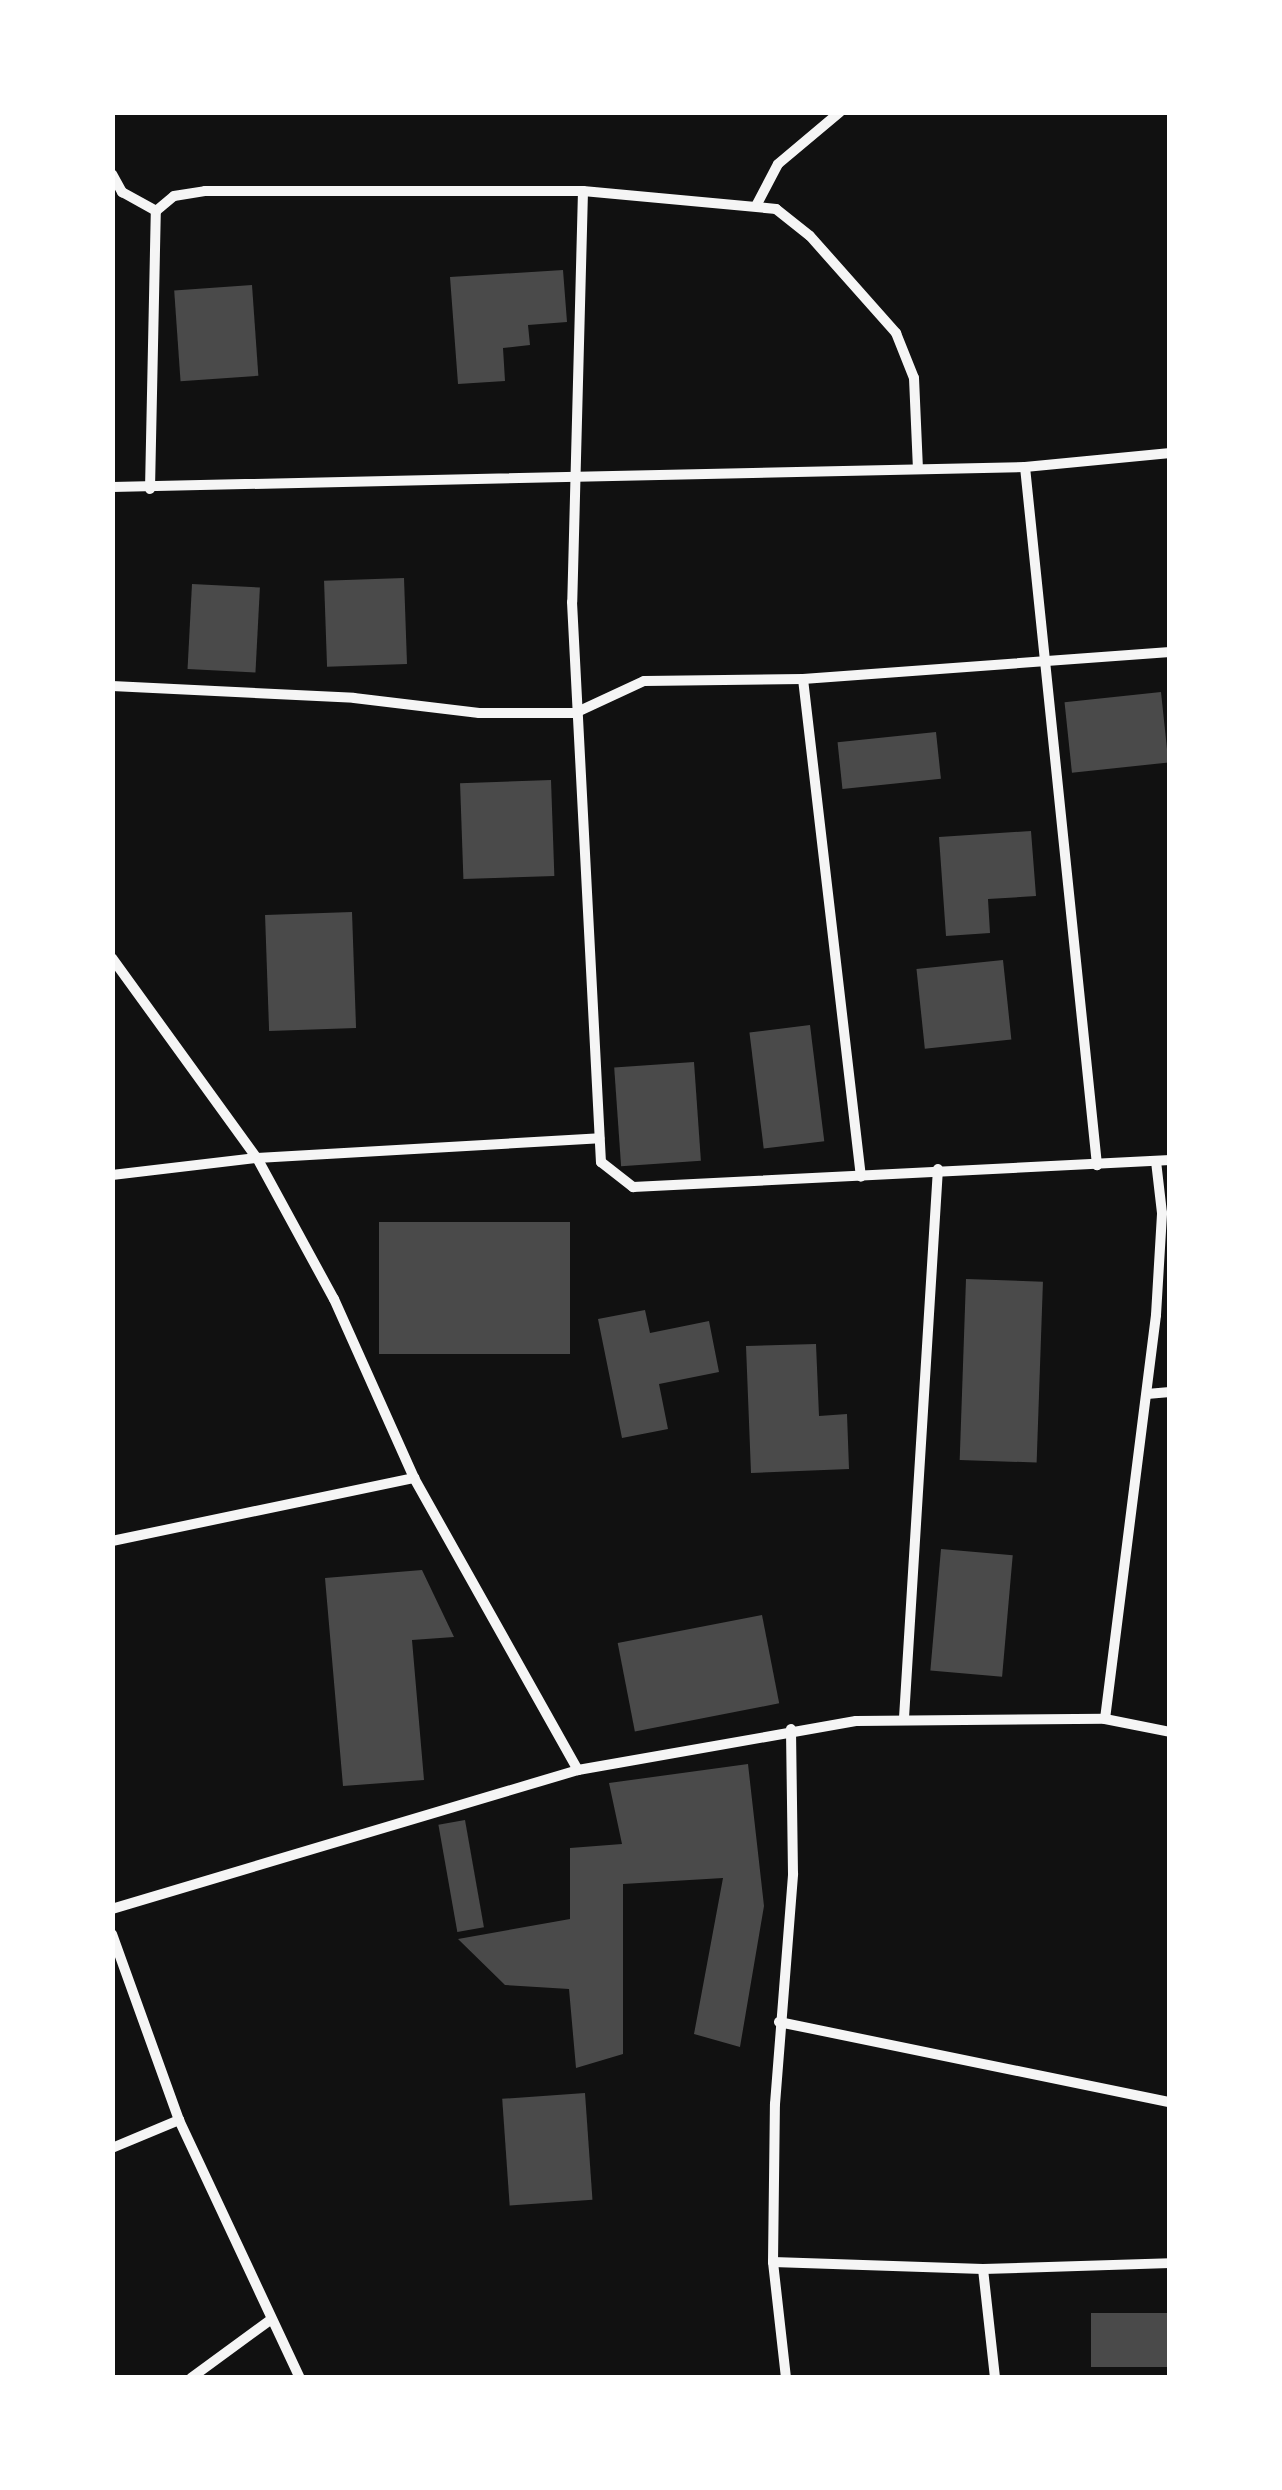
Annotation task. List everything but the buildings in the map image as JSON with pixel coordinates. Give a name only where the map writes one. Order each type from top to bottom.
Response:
[{"type":"street","points":[[757,204],[778,164],[840,112]]},
{"type":"street","points":[[112,174],[122,192],[156,211]]},
{"type":"street","points":[[150,489],[156,211],[174,196],[205,190],[583,191],[757,204],[776,209],[810,236],[896,333],[914,378],[918,469]]},
{"type":"street","points":[[583,191],[575,473],[575,713],[602,1162],[614,1178],[633,1187],[1170,1160]]},
{"type":"street","points":[[112,487],[150,489],[575,473],[1025,468],[1170,453]]},
{"type":"street","points":[[1025,468],[1097,1165]]},
{"type":"street","points":[[112,686],[354,698],[480,713],[575,713],[644,682],[803,680],[1170,652]]},
{"type":"street","points":[[803,680],[861,1177]]},
{"type":"street","points":[[112,958],[257,1158],[334,1299],[414,1478],[578,1770]]},
{"type":"street","points":[[112,1174],[257,1158],[600,1138]]},
{"type":"street","points":[[1105,1719],[1148,1394],[1162,1212],[1156,1160]]},
{"type":"street","points":[[904,1718],[938,1169]]},
{"type":"street","points":[[1148,1394],[1170,1392]]},
{"type":"street","points":[[112,1541],[414,1478]]},
{"type":"street","points":[[112,1909],[578,1770],[791,1729],[904,1718],[1105,1719],[1170,1732]]},
{"type":"street","points":[[786,2378],[774,2262],[780,2022],[792,1874],[791,1729]]},
{"type":"street","points":[[112,1934],[179,2120],[269,2321],[300,2378]]},
{"type":"street","points":[[780,2022],[1170,2102]]},
{"type":"street","points":[[112,2148],[179,2120]]},
{"type":"street","points":[[774,2262],[983,2269],[1170,2263]]},
{"type":"street","points":[[983,2269],[994,2378]]},
{"type":"street","points":[[192,2378],[269,2321]]}]
